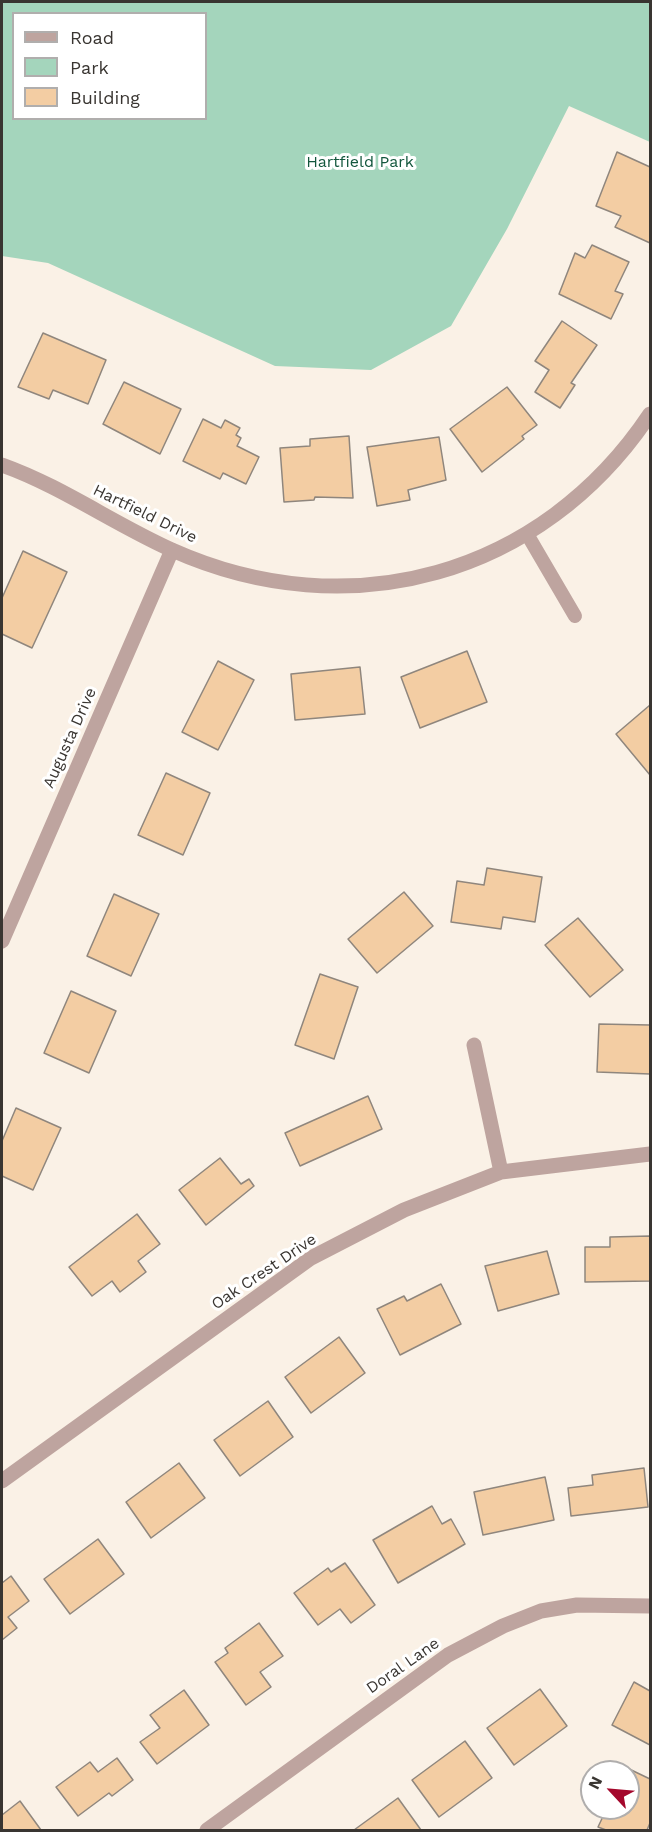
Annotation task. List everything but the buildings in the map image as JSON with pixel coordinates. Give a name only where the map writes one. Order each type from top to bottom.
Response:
[{"type":"street","name":"Hartfield Drive","points":[[2,465],[172,550],[252,578],[315,585],[371,586],[425,576],[484,557],[541,527],[584,493],[630,445],[651,414]]},
{"type":"street","name":"Augusta Drive","points":[[2,941],[172,550]]},
{"type":"street","points":[[474,1045],[501,1172]]},
{"type":"street","name":"Oak Crest Drive","points":[[2,1481],[311,1258],[404,1210],[501,1172],[651,1154]]},
{"type":"street","name":"Doral Lane","points":[[207,1830],[448,1655],[503,1626],[541,1611],[577,1605],[651,1606]]},
{"type":"lane","points":[[527,534],[575,616]]},
{"type":"green space","name":"Hartfield Park","points":[[2,2],[650,2],[650,142],[569,106],[507,229],[451,326],[371,370],[275,366],[48,263],[2,256]]}]
